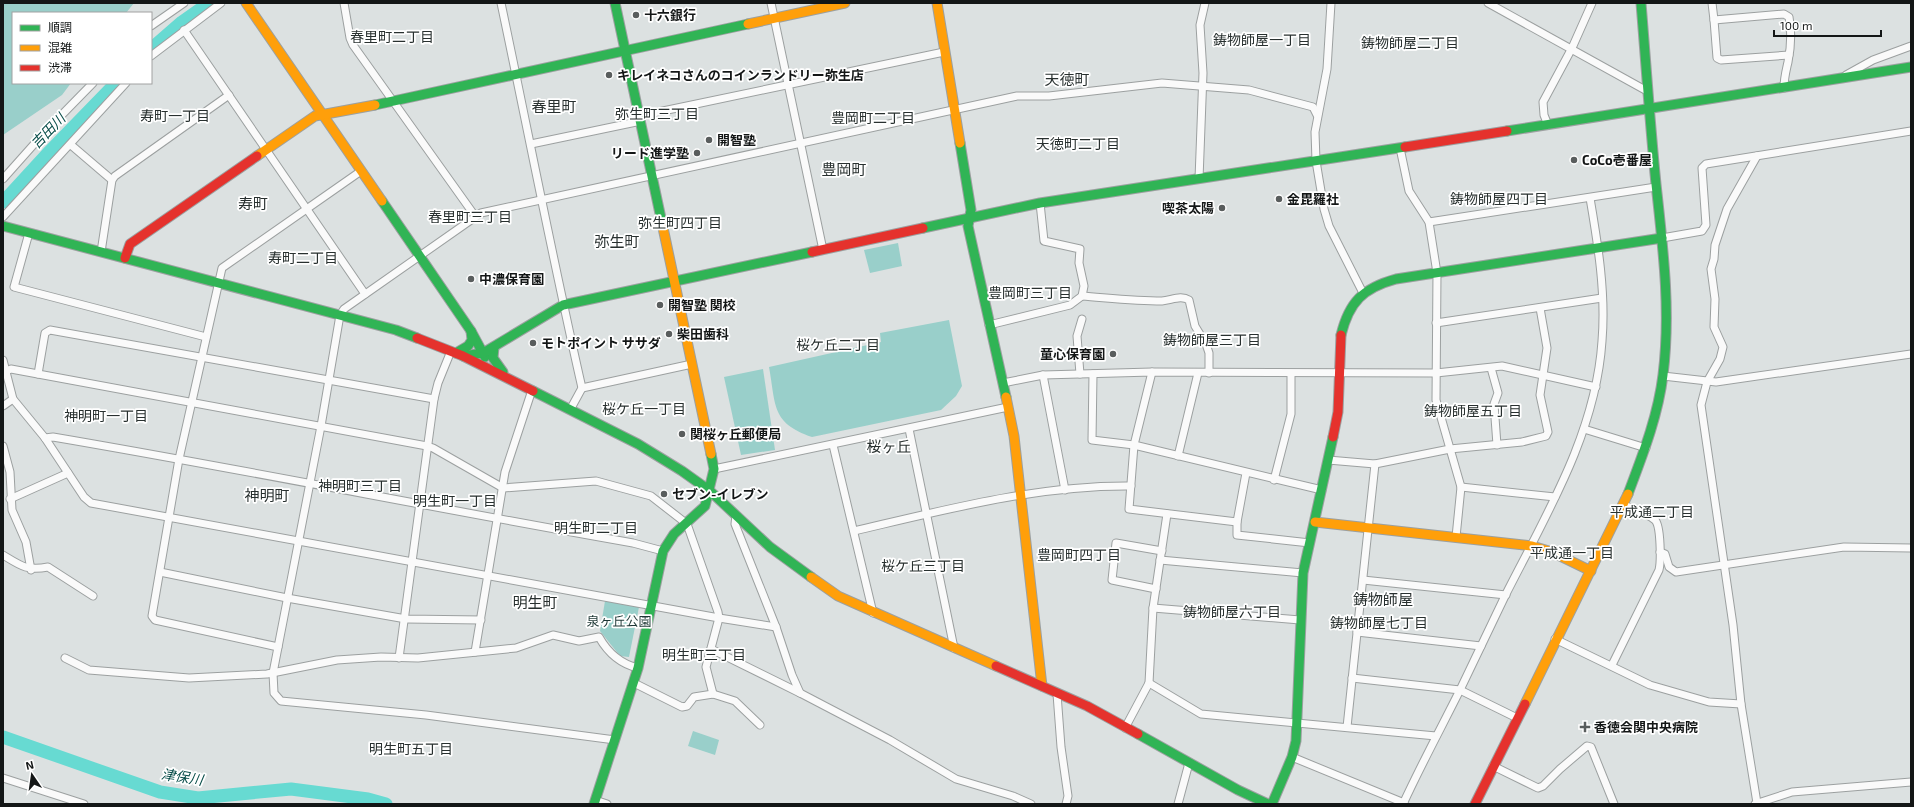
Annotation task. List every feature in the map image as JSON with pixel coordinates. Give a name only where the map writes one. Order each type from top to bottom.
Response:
[{"type":"street","points":[[152,25],[184,3]]},
{"type":"street","points":[[152,55],[221,3]]},
{"type":"street","points":[[344,3],[350,38],[353,45],[475,216]]},
{"type":"street","points":[[501,3],[563,305],[582,388],[570,410]]},
{"type":"street","points":[[607,804],[595,802],[634,683],[663,551],[674,534],[706,506],[714,469],[615,3]]},
{"type":"street","points":[[771,3],[823,250]]},
{"type":"street","points":[[125,258],[130,244],[315,116],[393,102],[845,3]]},
{"type":"street","points":[[937,3],[970,210],[968,226],[1014,436],[1042,686]]},
{"type":"street","points":[[1198,179],[1203,73],[1200,25],[1205,3]]},
{"type":"street","points":[[1331,3],[1328,69],[1317,114],[1315,132],[1316,161],[1324,209],[1329,226],[1363,293]]},
{"type":"street","points":[[1488,3],[1572,48],[1647,91]]},
{"type":"street","points":[[1548,125],[1544,115],[1543,102],[1572,48],[1592,3]]},
{"type":"street","points":[[1475,804],[1555,639],[1624,505],[1654,423],[1663,376],[1667,337],[1667,290],[1647,91],[1641,3]]},
{"type":"street","points":[[1712,3],[1716,58],[1721,60],[1789,55]]},
{"type":"street","points":[[248,4],[470,331],[490,368]]},
{"type":"street","points":[[1714,20],[1784,14],[1789,17],[1792,34],[1784,77],[1784,88]]},
{"type":"street","points":[[184,30],[365,294]]},
{"type":"street","points":[[1841,78],[1873,60],[1911,46]]},
{"type":"street","points":[[531,144],[788,85],[944,52]]},
{"type":"street","points":[[456,353],[494,347],[563,305],[1040,203],[1548,125],[1911,67]]},
{"type":"street","points":[[615,740],[426,715],[281,701],[274,693],[272,673],[310,485],[340,315],[344,309],[481,213],[1017,96],[1048,96],[1162,82],[1249,90],[1313,107],[1317,114]]},
{"type":"street","points":[[3,179],[44,133],[92,84]]},
{"type":"street","points":[[3,217],[125,84]]},
{"type":"street","points":[[101,252],[112,180],[121,171],[229,95]]},
{"type":"street","points":[[1272,804],[1292,757],[1296,741],[1298,722],[1300,620],[1304,573],[1338,412],[1340,339],[1345,319],[1354,302],[1363,293],[1378,284],[1390,280],[1702,231],[1706,224],[1702,168],[1706,164],[1911,131]]},
{"type":"street","points":[[71,144],[112,180]]},
{"type":"street","points":[[1400,148],[1409,191],[1429,222],[1437,273],[1436,400],[1461,486],[1456,537]]},
{"type":"street","points":[[1757,156],[1727,209],[1715,245],[1714,259],[1711,269],[1715,299],[1714,327],[1723,347],[1720,359],[1707,382],[1701,405],[1723,564],[1734,625],[1742,704],[1756,803],[1792,792],[1911,782]]},
{"type":"street","points":[[278,647],[155,620],[152,616],[168,516],[191,402],[222,268],[308,210],[361,171]]},
{"type":"street","points":[[1429,222],[1656,187]]},
{"type":"street","points":[[1292,757],[1403,803],[1506,595],[1532,546],[1584,429],[1596,387],[1602,340],[1602,298],[1598,248],[1590,198]]},
{"type":"street","points":[[989,325],[1070,305],[1082,296],[1084,286],[1079,263],[1080,249],[1044,241],[1040,203]]},
{"type":"street","points":[[3,226],[396,330],[490,368],[638,444],[682,471],[710,491],[770,547],[806,575],[838,596],[873,613],[1086,706],[1238,790],[1268,804]]},
{"type":"street","points":[[29,233],[14,287],[206,337]]},
{"type":"street","points":[[1082,296],[1122,300],[1164,301],[1185,297],[1190,300],[1195,326],[1206,344],[1209,373]]},
{"type":"street","points":[[1436,323],[1602,298]]},
{"type":"street","points":[[1328,460],[1375,464],[1450,449],[1522,442],[1546,436],[1548,432],[1540,395],[1547,348],[1540,308]]},
{"type":"street","points":[[1080,374],[1077,336],[1082,319]]},
{"type":"street","points":[[38,374],[45,333],[50,330],[434,400]]},
{"type":"street","points":[[399,658],[406,619],[419,505],[434,400],[438,383],[456,353],[468,346],[472,340],[470,331]]},
{"type":"street","points":[[494,347],[491,353],[493,361],[509,378]]},
{"type":"street","points":[[1663,376],[1707,382],[1836,366],[1911,354]]},
{"type":"street","points":[[3,360],[13,399],[45,438],[84,497],[91,503],[651,606],[776,627]]},
{"type":"street","points":[[582,388],[692,364]]},
{"type":"street","points":[[1003,383],[1043,375],[1152,372],[1291,374],[1436,373],[1502,366],[1596,387]]},
{"type":"street","points":[[1491,368],[1498,393],[1494,404],[1497,445]]},
{"type":"street","points":[[6,371],[11,369],[427,446],[503,488],[596,481],[651,496],[687,524],[719,618],[706,667],[713,694]]},
{"type":"street","points":[[1152,372],[1134,445],[1129,509],[1237,522]]},
{"type":"street","points":[[1178,456],[1198,373]]},
{"type":"street","points":[[1093,374],[1092,440],[1134,445],[1274,480],[1322,490]]},
{"type":"street","points":[[1274,480],[1290,414],[1291,374]]},
{"type":"street","points":[[1043,375],[1065,490]]},
{"type":"street","points":[[475,652],[505,472],[532,390]]},
{"type":"street","points":[[3,406],[13,399]]},
{"type":"street","points":[[714,469],[1008,407]]},
{"type":"street","points":[[908,429],[954,648]]},
{"type":"street","points":[[1584,429],[1646,448]]},
{"type":"street","points":[[45,438],[54,437],[180,459],[310,485],[632,543],[663,551]]},
{"type":"street","points":[[833,445],[873,613]]},
{"type":"street","points":[[3,446],[10,472],[10,499],[12,510],[26,542],[31,570]]},
{"type":"street","points":[[1347,727],[1375,464]]},
{"type":"street","points":[[10,499],[68,473]]},
{"type":"street","points":[[1246,473],[1237,522],[1237,535],[1310,543]]},
{"type":"street","points":[[854,531],[927,514],[1020,496],[1065,490],[1131,486]]},
{"type":"street","points":[[1461,486],[1555,497]]},
{"type":"street","points":[[1612,665],[1659,570],[1660,552],[1658,526],[1655,521],[1624,505]]},
{"type":"street","points":[[1125,728],[1149,683],[1153,608],[1167,514]]},
{"type":"street","points":[[736,516],[735,524],[776,627],[792,675],[800,693]]},
{"type":"street","points":[[1315,522],[1532,546],[1552,552],[1590,571]]},
{"type":"street","points":[[1156,589],[1112,580],[1116,543],[1162,550]]},
{"type":"street","points":[[1660,552],[1665,554],[1669,567],[1676,572],[1844,547],[1911,548]]},
{"type":"street","points":[[3,555],[24,568],[31,570],[48,567],[92,596]]},
{"type":"street","points":[[1160,560],[1304,573]]},
{"type":"street","points":[[160,572],[287,598],[406,619],[481,620]]},
{"type":"street","points":[[1363,580],[1506,595]]},
{"type":"street","points":[[1153,608],[1300,620]]},
{"type":"street","points":[[1357,632],[1481,646]]},
{"type":"street","points":[[65,658],[89,670],[189,678],[272,673],[337,660],[418,658],[516,648],[553,635],[579,641],[599,637],[606,650],[627,666],[638,668]]},
{"type":"street","points":[[1555,639],[1612,665],[1650,685],[1709,702],[1742,704]]},
{"type":"street","points":[[711,649],[890,740],[956,779],[1013,796],[1031,804]]},
{"type":"street","points":[[1352,678],[1460,690],[1517,718]]},
{"type":"street","points":[[634,683],[682,707],[687,706],[694,697],[699,695],[713,694],[735,701],[760,725]]},
{"type":"street","points":[[1149,683],[1201,714],[1436,736]]},
{"type":"street","points":[[1057,694],[1061,747],[1068,796],[1066,804]]},
{"type":"street","points":[[1493,766],[1538,788],[1544,786],[1560,769],[1587,746],[1592,747],[1614,804]]},
{"type":"street","points":[[1178,804],[1189,763]]},
{"type":"street","points":[[4,780],[84,804]]},
{"type":"green space","points":[[3,3],[134,3],[127,12],[12,12],[12,84],[70,84],[62,95],[3,135]]},
{"type":"green space","points":[[898,243],[902,266],[870,273],[864,250]]},
{"type":"green space","points":[[949,320],[962,386],[956,396],[941,410],[812,437],[789,426],[782,419],[775,402],[769,367],[881,342],[880,333]]},
{"type":"green space","points":[[763,369],[775,450],[741,455],[724,377]]},
{"type":"green space","name":"泉ヶ丘公園","points":[[605,601],[639,607],[629,657],[620,656],[600,631]]},
{"type":"green space","points":[[693,731],[719,740],[715,755],[688,746]]},
{"type":"waterway","name":"吉田川","points":[[152,48],[182,22],[209,3]]},
{"type":"waterway","name":"吉田川","points":[[3,202],[115,84]]},
{"type":"waterway","name":"津保川","points":[[3,737],[160,792],[198,798],[291,789],[368,799],[386,804]]},
{"type":"traffic: fast","points":[[615,3],[662,223]]},
{"type":"traffic: fast","points":[[1628,494],[1658,405],[1663,375],[1666,327],[1665,280],[1641,3]]},
{"type":"traffic: fast","points":[[375,105],[748,24]]},
{"type":"traffic: fast","points":[[1507,131],[1911,67]]},
{"type":"traffic: fast","points":[[960,143],[971,210],[968,226],[1006,397]]},
{"type":"traffic: fast","points":[[923,228],[1040,203],[1405,147]]},
{"type":"traffic: fast","points":[[382,201],[471,331],[485,357]]},
{"type":"traffic: fast","points":[[3,226],[396,330],[417,338]]},
{"type":"traffic: fast","points":[[1341,335],[1348,314],[1359,298],[1375,287],[1396,279],[1662,238]]},
{"type":"traffic: fast","points":[[463,356],[483,353],[563,305],[812,252]]},
{"type":"traffic: fast","points":[[456,353],[468,346],[472,340],[471,331]]},
{"type":"traffic: fast","points":[[494,347],[493,358],[503,372]]},
{"type":"traffic: fast","points":[[533,391],[638,444],[682,471],[710,491],[770,547],[811,577]]},
{"type":"traffic: fast","points":[[1272,804],[1292,757],[1296,741],[1303,573],[1333,437]]},
{"type":"traffic: fast","points":[[594,804],[638,668],[663,551],[674,534],[705,506],[714,469],[711,454]]},
{"type":"traffic: fast","points":[[1138,734],[1238,790],[1268,804]]},
{"type":"traffic: slow","points":[[246,3],[382,201]]},
{"type":"traffic: slow","points":[[748,24],[845,3]]},
{"type":"traffic: slow","points":[[937,3],[960,143]]},
{"type":"traffic: slow","points":[[257,156],[315,116],[375,105]]},
{"type":"traffic: slow","points":[[662,223],[711,454]]},
{"type":"traffic: slow","points":[[1006,397],[1014,436],[1042,686]]},
{"type":"traffic: slow","points":[[1525,704],[1628,494]]},
{"type":"traffic: slow","points":[[1315,522],[1532,546],[1552,552],[1591,571]]},
{"type":"traffic: slow","points":[[811,577],[838,596],[996,666]]},
{"type":"traffic: jam","points":[[1405,147],[1507,131]]},
{"type":"traffic: jam","points":[[125,258],[130,244],[257,156]]},
{"type":"traffic: jam","points":[[812,252],[923,228]]},
{"type":"traffic: jam","points":[[1333,437],[1338,412],[1341,335]]},
{"type":"traffic: jam","points":[[417,338],[463,356],[533,391]]},
{"type":"traffic: jam","points":[[996,666],[1087,706],[1138,734]]},
{"type":"traffic: jam","points":[[1475,804],[1525,704]]},
{"type":"place","name":"十六銀行","points":[[636,15]]},
{"type":"place","name":"キレイネコさんのコインランドリー弥生店","points":[[609,75]]},
{"type":"place","name":"開智塾","points":[[709,140]]},
{"type":"place","name":"リード進学塾","points":[[697,153]]},
{"type":"place","name":"CoCo壱番屋","points":[[1574,160]]},
{"type":"place","name":"金毘羅社","points":[[1279,199]]},
{"type":"place","name":"喫茶太陽","points":[[1222,208]]},
{"type":"place","name":"中濃保育園","points":[[471,279]]},
{"type":"place","name":"開智塾 関校","points":[[660,305]]},
{"type":"place","name":"柴田歯科","points":[[669,334]]},
{"type":"place","name":"モトポイント ササダ","points":[[533,343]]},
{"type":"place","name":"童心保育園","points":[[1113,354]]},
{"type":"place","name":"関桜ヶ丘郵便局","points":[[682,434]]},
{"type":"place","name":"セブン-イレブン","points":[[664,494]]},
{"type":"place","name":"香徳会関中央病院","points":[[1585,727]]},
{"type":"district","name":"春里町二丁目","points":[[392,37]]},
{"type":"district","name":"鋳物師屋一丁目","points":[[1262,40]]},
{"type":"district","name":"鋳物師屋二丁目","points":[[1410,43]]},
{"type":"district","name":"天徳町","points":[[1067,80]]},
{"type":"district","name":"春里町","points":[[554,107]]},
{"type":"district","name":"弥生町三丁目","points":[[657,114]]},
{"type":"district","name":"寿町一丁目","points":[[175,116]]},
{"type":"district","name":"豊岡町二丁目","points":[[873,118]]},
{"type":"district","name":"天徳町二丁目","points":[[1078,144]]},
{"type":"district","name":"豊岡町","points":[[844,170]]},
{"type":"district","name":"鋳物師屋四丁目","points":[[1499,199]]},
{"type":"district","name":"寿町","points":[[253,204]]},
{"type":"district","name":"春里町三丁目","points":[[470,217]]},
{"type":"district","name":"弥生町四丁目","points":[[680,223]]},
{"type":"district","name":"弥生町","points":[[617,242]]},
{"type":"district","name":"寿町二丁目","points":[[303,258]]},
{"type":"district","name":"豊岡町三丁目","points":[[1030,293]]},
{"type":"district","name":"鋳物師屋三丁目","points":[[1212,340]]},
{"type":"district","name":"桜ケ丘二丁目","points":[[838,345]]},
{"type":"district","name":"桜ケ丘一丁目","points":[[644,409]]},
{"type":"district","name":"鋳物師屋五丁目","points":[[1473,411]]},
{"type":"district","name":"神明町一丁目","points":[[106,416]]},
{"type":"district","name":"桜ヶ丘","points":[[889,447]]},
{"type":"district","name":"神明町三丁目","points":[[360,486]]},
{"type":"district","name":"神明町","points":[[267,496]]},
{"type":"district","name":"明生町一丁目","points":[[455,501]]},
{"type":"district","name":"平成通二丁目","points":[[1652,512]]},
{"type":"district","name":"明生町二丁目","points":[[596,528]]},
{"type":"district","name":"平成通一丁目","points":[[1572,553]]},
{"type":"district","name":"豊岡町四丁目","points":[[1079,555]]},
{"type":"district","name":"桜ケ丘三丁目","points":[[923,566]]},
{"type":"district","name":"鋳物師屋","points":[[1383,600]]},
{"type":"district","name":"明生町","points":[[535,603]]},
{"type":"district","name":"鋳物師屋六丁目","points":[[1232,612]]},
{"type":"district","name":"鋳物師屋七丁目","points":[[1379,623]]},
{"type":"district","name":"明生町三丁目","points":[[704,655]]},
{"type":"district","name":"明生町五丁目","points":[[411,749]]}]
